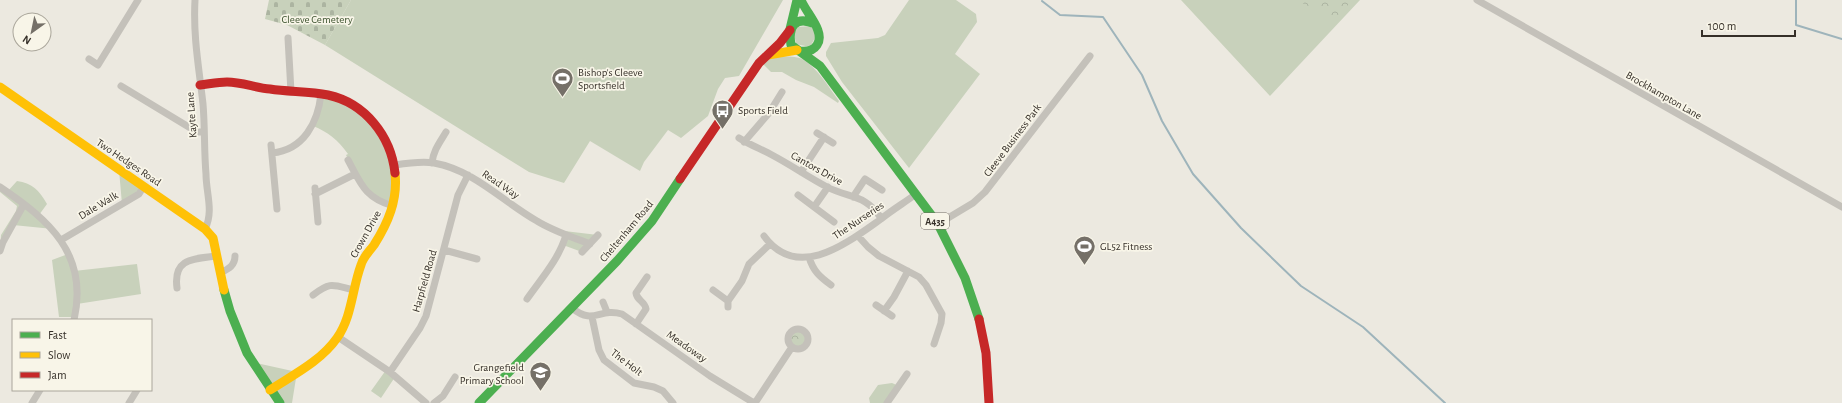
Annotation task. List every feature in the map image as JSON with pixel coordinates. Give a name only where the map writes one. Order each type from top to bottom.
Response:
[{"type":"street","points":[[89,60],[98,65],[138,0]]},
{"type":"street","name":"Kayte Lane","points":[[196,0],[194,41],[200,85],[210,212],[210,219],[206,228]]},
{"type":"street","points":[[796,0],[790,30],[790,42],[798,51]]},
{"type":"street","points":[[801,0],[805,11],[815,24],[820,35],[818,44],[820,66]]},
{"type":"street","name":"Brockhampton Lane","points":[[1477,0],[1842,207]]},
{"type":"street","points":[[790,30],[795,24],[804,20],[815,24]]},
{"type":"street","name":"Cheltenham Road","points":[[479,403],[617,261],[652,221],[756,67],[790,30]]},
{"type":"street","points":[[288,38],[291,92]]},
{"type":"street","points":[[768,55],[810,51],[818,44]]},
{"type":"street","name":"A435","points":[[798,51],[820,66],[938,224],[965,278],[978,316],[986,353],[989,403]]},
{"type":"street","name":"Cleeve Business Park","points":[[938,224],[973,203],[985,192],[1090,56]]},
{"type":"street","name":"Crown Drive","points":[[200,85],[228,82],[291,92],[321,94],[347,101],[369,117],[384,136],[395,164],[396,185],[393,206],[384,229],[362,262],[346,321],[338,337],[325,351],[270,390]]},
{"type":"street","points":[[120,86],[197,132],[204,132]]},
{"type":"street","name":"Two Hedges Road","points":[[0,87],[206,228],[213,238],[230,311],[247,353],[280,403]]},
{"type":"street","name":"Cantors Drive","points":[[782,92],[769,113],[742,140],[753,147],[771,154],[828,188],[869,203],[881,218]]},
{"type":"street","points":[[272,153],[287,150],[298,143],[307,134],[316,119],[321,94]]},
{"type":"street","points":[[432,163],[437,146],[446,132]]},
{"type":"street","points":[[817,133],[833,143]]},
{"type":"street","points":[[801,172],[824,137]]},
{"type":"street","points":[[271,145],[277,209]]},
{"type":"street","points":[[348,160],[355,174],[370,196],[377,201],[393,206]]},
{"type":"street","name":"Read Way","points":[[395,164],[414,162],[432,163],[452,168],[468,175],[537,221],[566,235],[590,244]]},
{"type":"street","points":[[318,222],[315,191],[355,174]]},
{"type":"street","name":"Harpfield Road","points":[[390,372],[424,322],[458,195],[468,175]]},
{"type":"street","points":[[853,197],[865,179],[882,190]]},
{"type":"street","name":"Dale Walk","points":[[62,240],[139,194],[144,186]]},
{"type":"street","points":[[0,187],[43,219],[62,240],[72,262],[76,280],[77,297],[74,319]]},
{"type":"street","points":[[814,207],[828,188]]},
{"type":"street","name":"The Nurseries","points":[[764,236],[775,249],[788,255],[809,257],[836,249],[858,236],[916,194]]},
{"type":"street","points":[[798,195],[834,222]]},
{"type":"street","points":[[0,251],[3,242],[24,204]]},
{"type":"street","points":[[527,299],[556,259],[563,246],[566,235]]},
{"type":"street","points":[[582,252],[598,235]]},
{"type":"street","points":[[858,236],[879,256],[919,277],[926,285],[941,310],[942,320],[934,344]]},
{"type":"street","points":[[713,290],[728,304],[742,281],[752,260],[770,244]]},
{"type":"street","points":[[444,250],[477,259]]},
{"type":"street","points":[[178,288],[176,273],[182,265],[202,258],[217,256]]},
{"type":"street","points":[[220,273],[230,268],[235,262],[235,256]]},
{"type":"street","points":[[809,257],[812,267],[818,275],[832,285]]},
{"type":"street","points":[[884,311],[894,297],[908,271]]},
{"type":"street","points":[[636,324],[646,309],[644,304],[636,297],[636,293],[647,277]]},
{"type":"street","points":[[313,295],[324,286],[332,284],[354,290]]},
{"type":"street","points":[[603,302],[607,312]]},
{"type":"street","points":[[876,305],[892,316]]},
{"type":"street","points":[[572,308],[580,315],[592,316]]},
{"type":"street","name":"Meadoway","points":[[592,316],[607,312],[622,314],[710,376],[754,403],[792,347]]},
{"type":"street","name":"The Holt","points":[[592,316],[598,350],[604,360],[634,383],[654,387],[663,391],[673,403]]},
{"type":"street","points":[[338,337],[390,372],[426,403]]},
{"type":"street","points":[[887,403],[907,374]]},
{"type":"street","points":[[434,403],[443,396],[455,377]]},
{"type":"street","points":[[34,403],[40,391]]},
{"type":"street","points":[[129,403],[136,391]]},
{"type":"green space","name":"Cleeve Cemetery","points":[[269,0],[351,0],[325,45],[287,25],[265,19]]},
{"type":"green space","name":"Bishop's Cleeve Sportsfield","points":[[351,0],[783,0],[739,76],[725,78],[718,89],[708,116],[681,138],[668,130],[644,162],[640,171],[590,141],[564,183],[529,172],[325,45]]},
{"type":"green space","points":[[909,0],[956,0],[976,14],[977,22],[955,54],[980,74],[909,168],[842,82],[826,56],[826,52],[831,43],[878,38],[885,35]]},
{"type":"green space","points":[[1181,0],[1360,0],[1270,96]]},
{"type":"green space","points":[[1297,0],[1353,0],[1333,20]]},
{"type":"green space","points":[[810,26],[817,34],[810,47],[796,44],[794,33],[798,27]]},
{"type":"green space","points":[[781,56],[797,57],[808,63],[823,78],[839,101],[838,103],[814,87],[796,80],[782,72],[771,72],[763,64],[766,60]]},
{"type":"green space","points":[[321,94],[355,106],[390,149],[393,206],[378,198],[365,186],[350,163],[346,155],[348,154],[336,141],[328,134],[313,126]]},
{"type":"green space","points":[[119,170],[144,186],[122,204]]},
{"type":"green space","points":[[17,181],[31,185],[41,195],[47,204],[39,215],[53,229],[13,225],[0,251],[1,235],[16,211],[17,206],[0,192],[0,187],[7,192]]},
{"type":"green space","points":[[556,230],[598,235],[582,252],[563,245],[566,235]]},
{"type":"green space","points":[[68,254],[74,271],[137,264],[141,294],[77,304],[75,317],[59,317],[52,260]]},
{"type":"green space","points":[[798,330],[804,333],[807,339],[804,345],[798,348],[792,345],[789,339],[792,333]]},
{"type":"green space","points":[[252,362],[297,372],[292,403],[280,403]]},
{"type":"green space","points":[[386,370],[395,377],[381,398],[371,391]]},
{"type":"green space","points":[[892,383],[899,386],[887,403],[870,403],[869,398],[878,385]]},
{"type":"waterway","points":[[1796,0],[1796,25],[1842,39]]},
{"type":"waterway","points":[[1042,1],[1060,15],[1103,17],[1142,75],[1162,121],[1193,174],[1241,228],[1301,286],[1363,327],[1445,403]]},
{"type":"traffic: fast","points":[[790,29],[797,0]]},
{"type":"traffic: fast","points":[[800,51],[812,50],[817,45],[819,40],[817,28],[801,0]]},
{"type":"traffic: fast","points":[[815,24],[802,21],[794,24],[790,39],[791,45],[820,66],[938,224],[965,278],[979,319]]},
{"type":"traffic: fast","points":[[479,403],[617,261],[652,221],[680,179]]},
{"type":"traffic: fast","points":[[224,290],[230,311],[247,353],[280,403]]},
{"type":"traffic: slow","points":[[768,55],[797,50]]},
{"type":"traffic: slow","points":[[0,87],[205,229],[213,238],[224,290]]},
{"type":"traffic: slow","points":[[270,390],[315,361],[337,338],[342,330],[349,312],[362,262],[379,237],[388,220],[395,193],[395,173]]},
{"type":"traffic: jam","points":[[680,179],[759,63],[780,43],[790,30]]},
{"type":"traffic: jam","points":[[200,85],[233,82],[284,91],[328,95],[341,99],[354,105],[374,123],[388,146],[395,173]]},
{"type":"traffic: jam","points":[[979,319],[986,353],[989,403]]},
{"type":"place","name":"Bishop's Cleeve Sportsfield","points":[[562,98]]},
{"type":"place","name":"Sports Field","points":[[722,130]]},
{"type":"place","name":"GL52 Fitness","points":[[1085,266]]},
{"type":"place","name":"Grangefield Primary School","points":[[540,392]]}]
